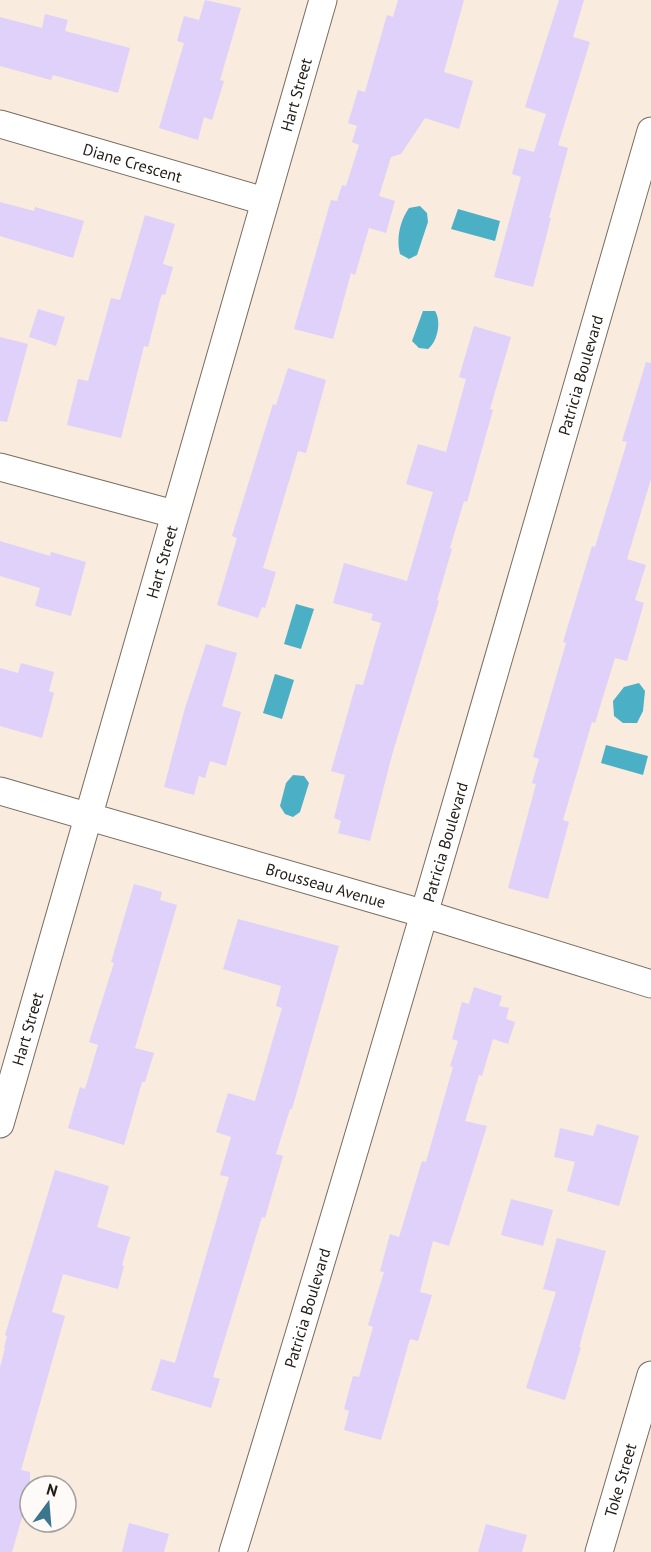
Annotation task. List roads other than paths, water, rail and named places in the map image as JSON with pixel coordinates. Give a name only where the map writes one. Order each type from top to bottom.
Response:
[{"type":"street","name":"Hart Street","points":[[0,1124],[323,0]]},
{"type":"street","name":"Diane Crescent","points":[[0,124],[264,201]]},
{"type":"street","name":"Patricia Boulevard","points":[[232,1552],[335,1220],[651,130]]},
{"type":"street","points":[[0,467],[174,514]]},
{"type":"street","name":"Brousseau Avenue","points":[[0,791],[425,914],[651,984]]},
{"type":"street","name":"Toke Street","points":[[599,1552],[651,1375]]},
{"type":"water","points":[[420,206],[427,213],[428,222],[417,255],[409,259],[400,254],[398,242],[400,230],[409,208]]},
{"type":"water","points":[[458,209],[500,221],[495,241],[451,229]]},
{"type":"water","points":[[423,311],[435,311],[438,321],[436,337],[428,349],[419,348],[412,341]]},
{"type":"water","points":[[296,604],[314,609],[301,649],[284,644]]},
{"type":"water","points":[[275,674],[294,680],[282,719],[263,713]]},
{"type":"water","points":[[639,683],[645,691],[643,711],[637,723],[623,723],[614,716],[613,701],[624,687]]},
{"type":"water","points":[[606,745],[648,756],[643,775],[601,763]]},
{"type":"water","points":[[293,775],[304,776],[309,783],[300,812],[293,817],[285,814],[280,806],[286,783]]}]
